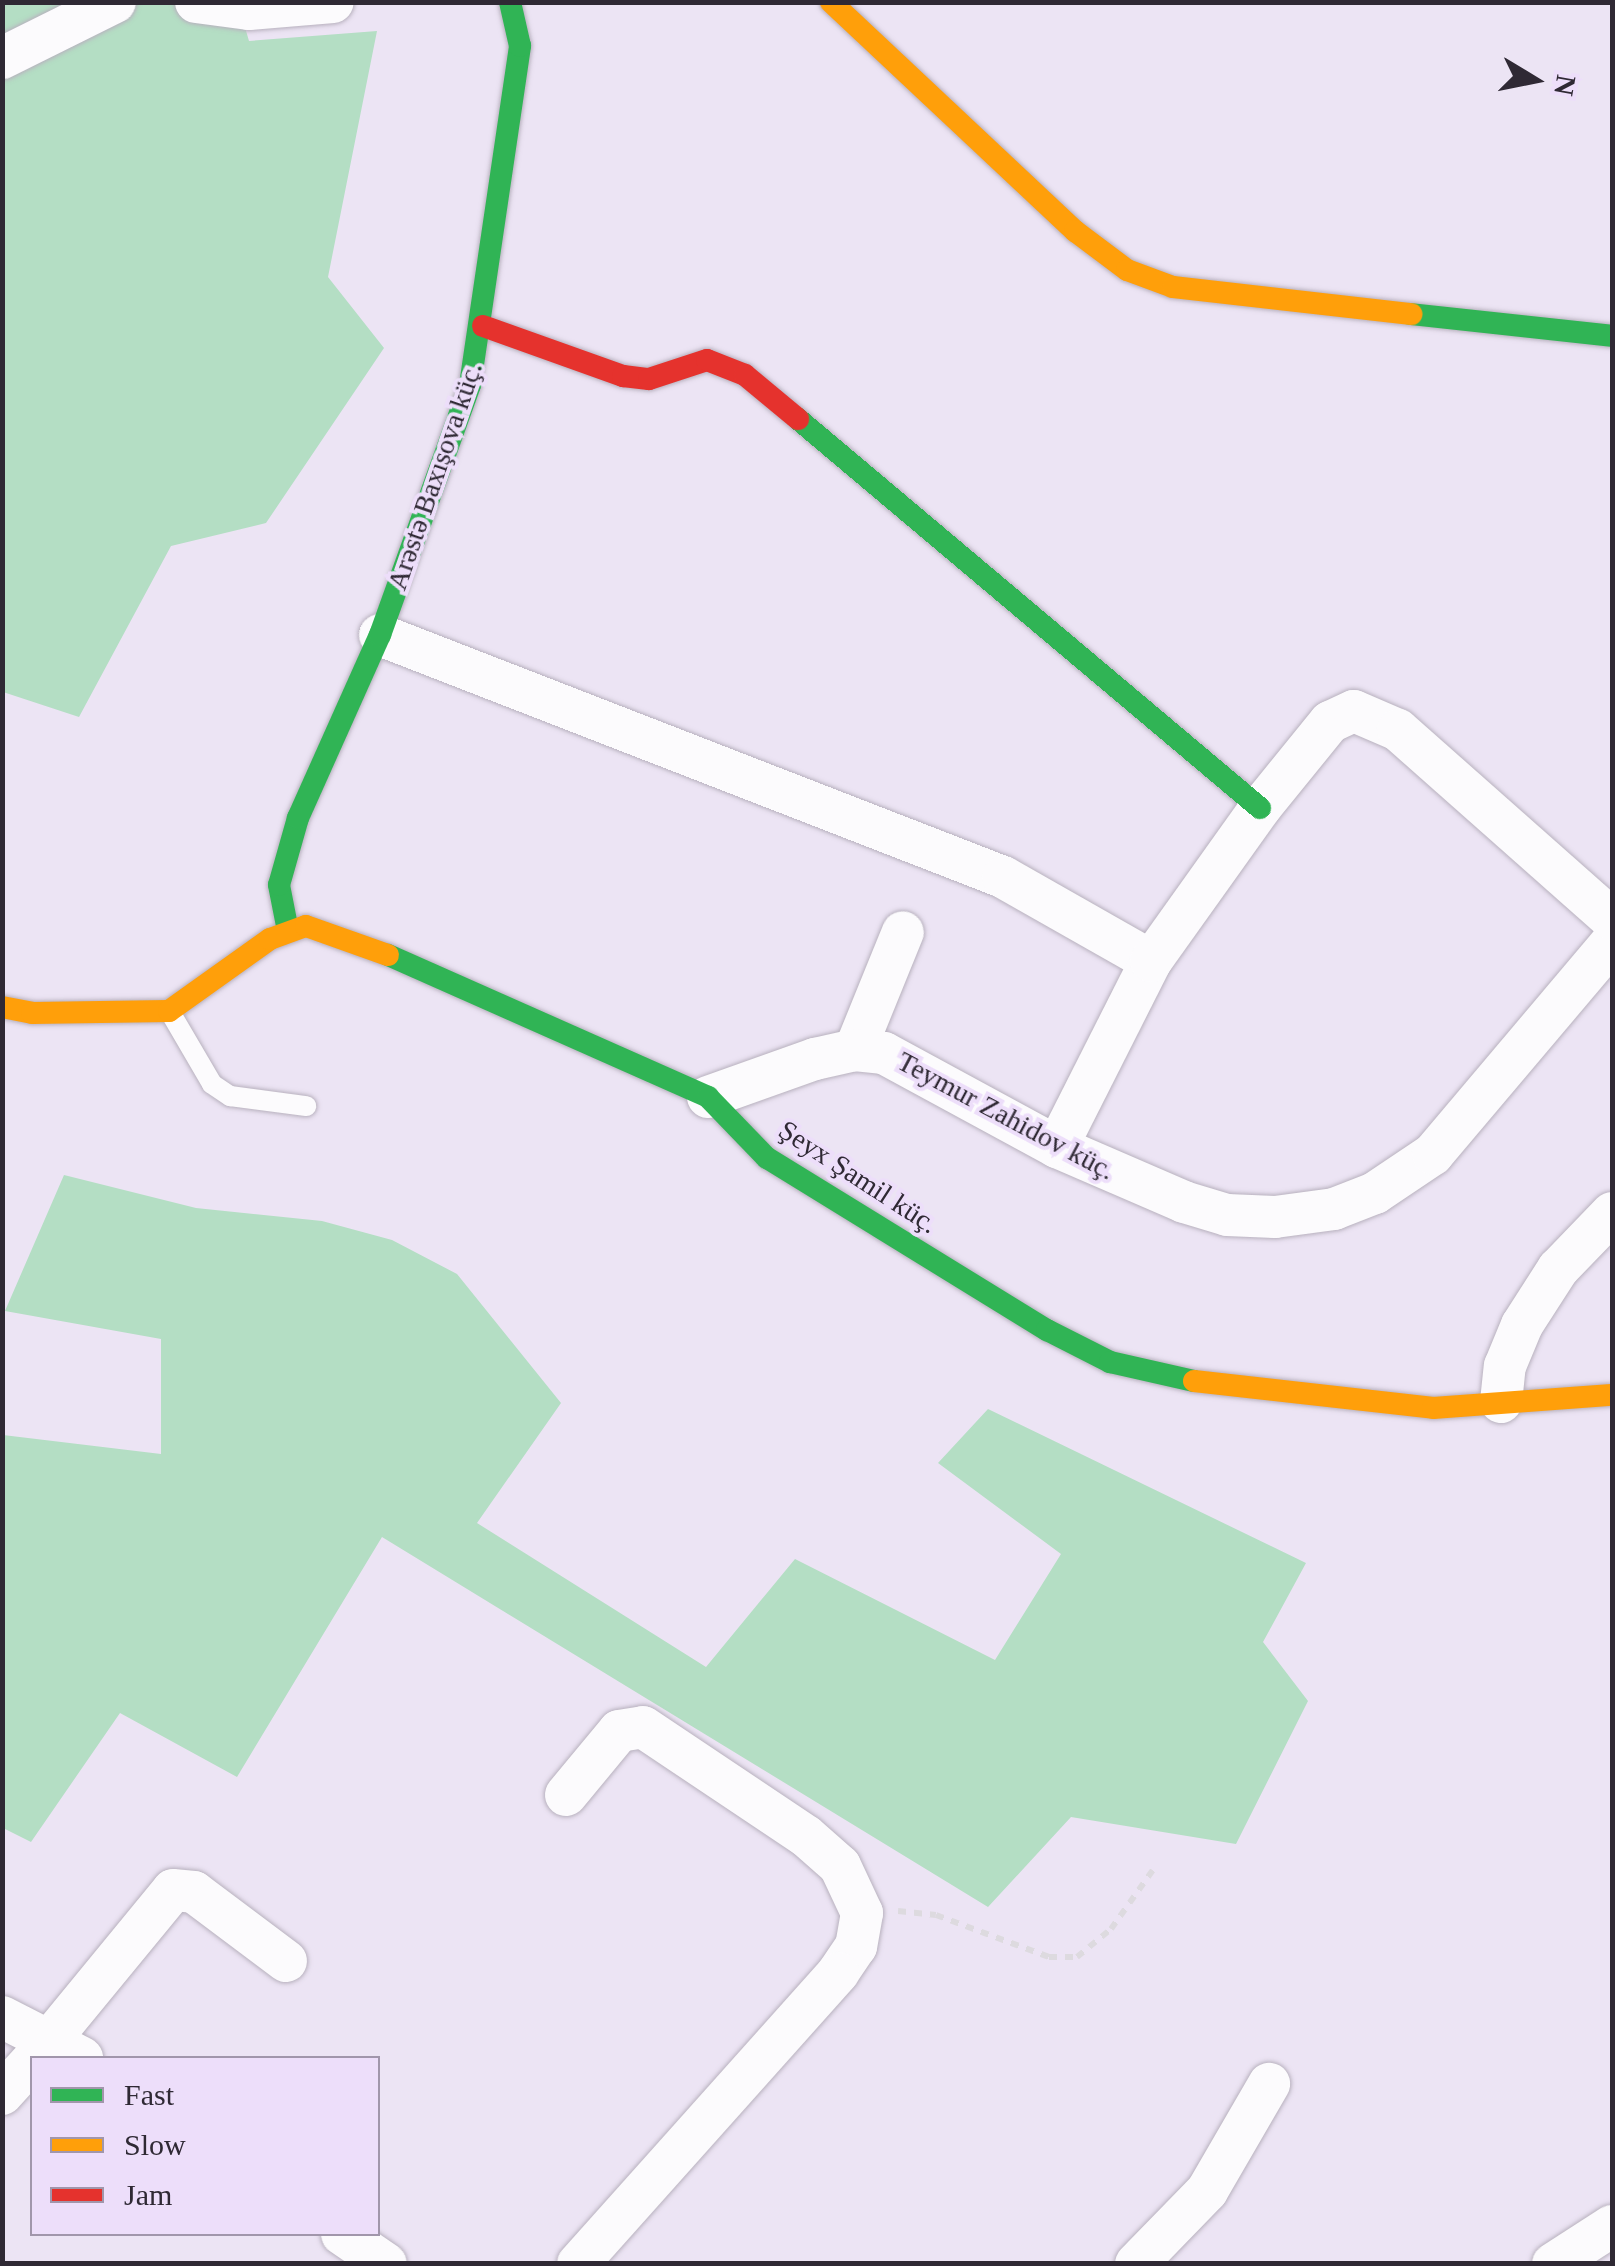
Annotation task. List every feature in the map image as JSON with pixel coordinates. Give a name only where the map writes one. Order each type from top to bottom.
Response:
[{"type":"street","points":[[2,58],[116,2]]},
{"type":"street","points":[[196,2],[250,9],[334,2]]},
{"type":"street","name":"Arəstə Baxışova küç.","points":[[288,932],[279,885],[284,864],[380,634],[450,450],[484,326],[520,46],[518,16],[510,2]]},
{"type":"street","points":[[831,2],[1075,230],[1127,270],[1172,287],[1573,327],[1612,336]]},
{"type":"street","points":[[484,326],[622,376],[649,380],[707,360],[745,375],[1260,808]]},
{"type":"street","points":[[380,634],[1004,877],[1151,961]]},
{"type":"street","points":[[1056,1147],[1151,961],[1260,808],[1330,722],[1354,711],[1372,714],[1398,730],[1612,920]]},
{"type":"street","name":"Şeyx Şamil küç.","points":[[288,932],[326,928],[360,940],[708,1097],[767,1158],[1047,1330],[1110,1362],[1156,1377],[1433,1408],[1612,1395]]},
{"type":"street","points":[[2,1007],[32,1013],[169,1011],[288,932]]},
{"type":"street","points":[[708,1097],[855,1050],[903,932]]},
{"type":"street","name":"Teymur Zahidov küç.","points":[[855,1050],[908,1062],[1056,1147],[1228,1215],[1275,1217],[1334,1209],[1375,1192],[1433,1154],[1612,942]]},
{"type":"street","points":[[1501,1402],[1505,1366],[1522,1326],[1558,1269],[1612,1213]]},
{"type":"street","points":[[566,1795],[618,1731],[642,1727],[806,1836],[840,1866],[862,1913],[856,1946],[838,1973],[578,2264]]},
{"type":"street","points":[[2,2017],[50,2055],[173,1890],[194,1892],[286,1961]]},
{"type":"street","points":[[2,2094],[30,2071]]},
{"type":"street","points":[[1136,2264],[1208,2191],[1269,2084]]},
{"type":"street","points":[[1553,2264],[1612,2226]]},
{"type":"street","points":[[345,2236],[386,2264]]},
{"type":"lane","points":[[169,1011],[212,1084],[230,1096],[306,1106]]},
{"type":"path","points":[[862,1913],[936,1914],[1049,1957],[1078,1957],[1110,1929],[1153,1870]]},
{"type":"green space","points":[[3,3],[238,3],[249,41],[377,31],[328,277],[384,348],[266,523],[171,546],[79,717],[3,692]]},
{"type":"green space","points":[[64,1175],[196,1208],[322,1221],[392,1240],[457,1274],[561,1403],[477,1523],[706,1667],[795,1559],[995,1660],[1061,1554],[938,1463],[988,1409],[1306,1563],[1263,1642],[1308,1701],[1236,1844],[1071,1817],[988,1907],[382,1537],[237,1777],[120,1713],[31,1842],[3,1828],[3,1435],[161,1454],[161,1339],[5,1311]]},
{"type":"traffic: fast","points":[[288,931],[279,885],[298,818],[380,635],[470,385],[520,46],[510,2]]},
{"type":"traffic: fast","points":[[1411,314],[1612,336]]},
{"type":"traffic: fast","points":[[798,419],[1260,808]]},
{"type":"traffic: fast","points":[[388,955],[708,1097],[767,1158],[1047,1330],[1110,1362],[1194,1381]]},
{"type":"traffic: slow","points":[[831,2],[1075,231],[1127,270],[1173,287],[1411,314]]},
{"type":"traffic: slow","points":[[2,1007],[32,1013],[169,1011],[270,939],[306,926],[388,955]]},
{"type":"traffic: slow","points":[[1194,1381],[1433,1408],[1612,1395]]},
{"type":"traffic: jam","points":[[483,326],[623,376],[649,379],[707,360],[745,375],[798,419]]}]
